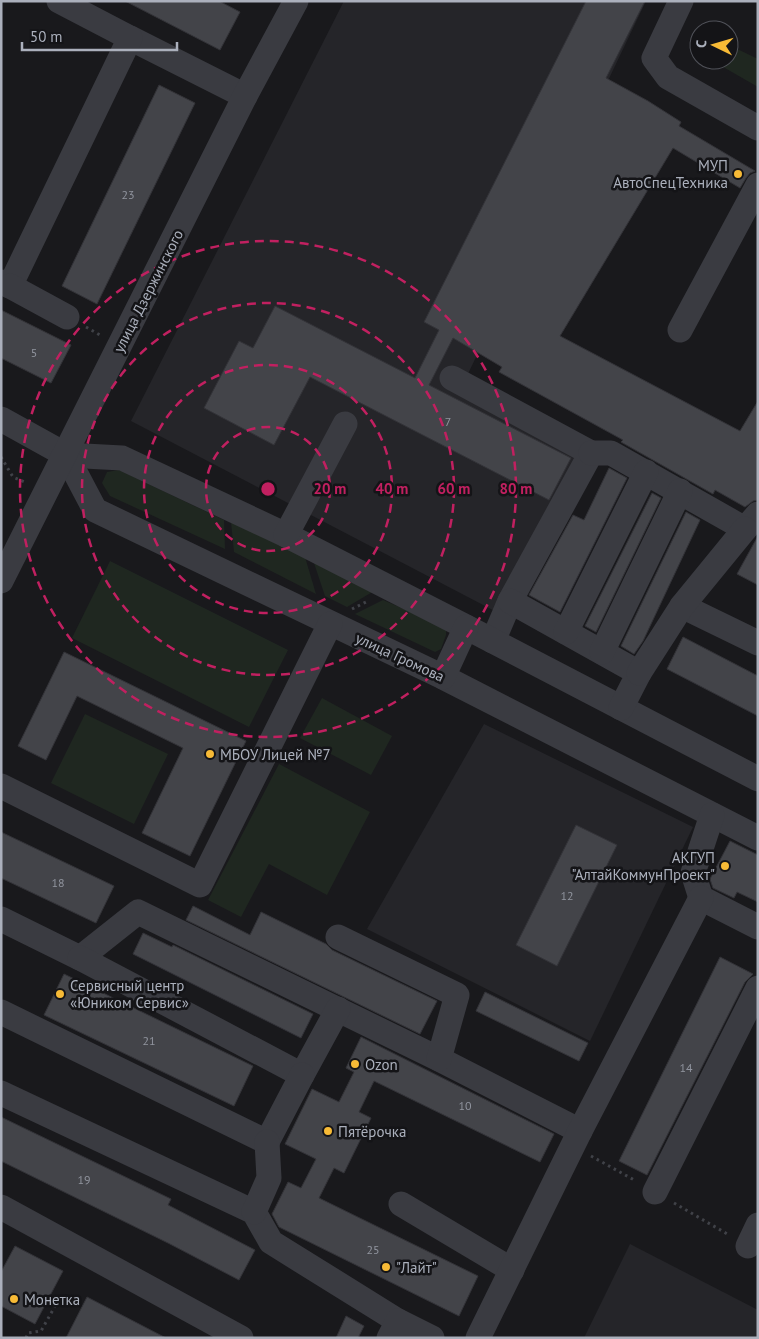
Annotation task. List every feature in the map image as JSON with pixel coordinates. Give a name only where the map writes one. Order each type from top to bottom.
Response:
[{"type":"street","points":[[58,1],[245,96]]},
{"type":"street","name":"улица Дзержинского","points":[[1,581],[245,96],[296,1]]},
{"type":"street","points":[[681,1],[654,58],[668,77],[758,128]]},
{"type":"street","points":[[68,317],[5,284],[130,38]]},
{"type":"street","points":[[680,330],[758,185]]},
{"type":"street","points":[[452,378],[591,453],[611,453],[680,491],[754,520],[682,606],[639,673],[621,708]]},
{"type":"street","points":[[1,419],[66,455],[122,458],[286,536],[758,779]]},
{"type":"street","points":[[286,536],[344,424]]},
{"type":"street","points":[[492,641],[510,601],[591,453]]},
{"type":"street","name":"улица Громова","points":[[66,455],[95,510],[443,677],[758,838]]},
{"type":"street","points":[[566,632],[646,472]]},
{"type":"street","points":[[602,652],[680,491]]},
{"type":"street","points":[[510,601],[639,673]]},
{"type":"street","points":[[682,606],[758,643]]},
{"type":"street","points":[[1,786],[200,885],[328,623]]},
{"type":"street","points":[[443,677],[466,627]]},
{"type":"street","points":[[478,1338],[580,1131],[701,898],[693,873],[712,815]]},
{"type":"street","points":[[701,898],[758,927]]},
{"type":"street","points":[[80,958],[138,912],[338,1009],[580,1131]]},
{"type":"street","points":[[1,919],[302,1074]]},
{"type":"street","points":[[338,937],[457,995],[438,1059]]},
{"type":"street","points":[[655,1192],[758,988]]},
{"type":"street","points":[[254,1212],[269,1178],[266,1142],[338,1009]]},
{"type":"street","points":[[1,1012],[266,1142]]},
{"type":"street","points":[[1,1093],[254,1212],[271,1242],[393,1329],[432,1338]]},
{"type":"street","points":[[401,1204],[512,1270]]},
{"type":"street","points":[[1,1207],[241,1338]]},
{"type":"path","points":[[328,623],[391,589]]},
{"type":"path","points":[[26,1338],[28,1333],[42,1331],[58,1301]]},
{"type":"shaded area","points":[[344,1],[646,1],[466,378],[599,452],[510,619],[131,421]]},
{"type":"shaded area","points":[[739,50],[758,59],[758,87],[728,70],[739,70]]},
{"type":"shaded area","points":[[119,470],[224,520],[225,549],[110,496],[102,483],[107,472]]},
{"type":"shaded area","points":[[231,522],[305,557],[316,594],[234,552]]},
{"type":"shaded area","points":[[313,560],[374,591],[347,607],[325,596]]},
{"type":"shaded area","points":[[110,561],[288,650],[249,727],[72,638]]},
{"type":"shaded area","points":[[383,600],[446,627],[446,635],[441,649],[435,652],[355,614]]},
{"type":"shaded area","points":[[322,698],[392,736],[371,775],[300,738]]},
{"type":"shaded area","points":[[85,714],[168,754],[134,824],[51,783]]},
{"type":"shaded area","points":[[484,724],[693,827],[590,1041],[367,929]]},
{"type":"shaded area","points":[[279,764],[370,812],[327,895],[269,864],[241,917],[208,900]]},
{"type":"shaded area","points":[[630,1244],[758,1310],[758,1338],[584,1338]]},
{"type":"building","points":[[125,1],[219,1],[240,12],[220,50]]},
{"type":"building","points":[[586,1],[645,1],[606,78],[648,101],[681,122],[679,126],[755,171],[750,173],[740,188],[673,148],[560,336],[740,431],[758,401],[758,500],[745,507],[715,490],[713,494],[621,442],[623,440],[499,372],[502,367],[453,338],[429,385],[571,458],[549,500],[310,377],[274,445],[204,408],[239,341],[253,348],[275,306],[415,378],[439,330],[424,322]]},
{"type":"building","points":[[159,85],[195,103],[97,304],[62,286]]},
{"type":"building","points":[[1,310],[71,345],[51,383],[1,358]]},
{"type":"building","points":[[609,468],[627,478],[560,612],[529,595],[573,515],[584,520]]},
{"type":"building","points":[[652,493],[661,498],[596,632],[585,626]]},
{"type":"building","points":[[686,512],[700,520],[643,641],[634,654],[621,646]]},
{"type":"building","points":[[758,536],[758,585],[737,574]]},
{"type":"building","points":[[683,637],[758,676],[758,716],[667,669]]},
{"type":"building","name":"МБОУ Лицей №7","points":[[64,652],[246,741],[190,856],[142,833],[183,748],[77,696],[46,760],[18,746]]},
{"type":"building","points":[[576,825],[617,845],[557,966],[516,945]]},
{"type":"building","points":[[1,832],[114,886],[96,923],[1,878]]},
{"type":"building","points":[[730,841],[758,855],[758,902],[737,892],[734,898],[713,888],[710,879]]},
{"type":"building","points":[[193,906],[250,935],[261,912],[326,944],[332,950],[437,1001],[420,1034],[186,920]]},
{"type":"building","points":[[143,933],[172,947],[173,945],[313,1014],[301,1038],[133,954]]},
{"type":"building","points":[[720,957],[753,974],[745,982],[647,1175],[619,1161]]},
{"type":"building","points":[[64,974],[253,1066],[234,1106],[44,1015]]},
{"type":"building","points":[[485,992],[588,1043],[579,1061],[476,1011]]},
{"type":"building","points":[[361,1037],[554,1134],[540,1162],[374,1081],[359,1112],[371,1118],[344,1173],[334,1168],[319,1198],[478,1276],[459,1316],[279,1227],[272,1214],[288,1182],[301,1188],[316,1159],[285,1144],[312,1089],[339,1102],[354,1072],[346,1068]]},
{"type":"building","points":[[1,1117],[171,1199],[168,1205],[255,1250],[239,1280],[1,1161]]},
{"type":"building","points":[[15,1246],[63,1271],[35,1324],[1,1306],[1,1272]]},
{"type":"building","points":[[87,1297],[166,1338],[66,1338]]},
{"type":"building","points":[[346,1316],[364,1326],[358,1338],[336,1338]]},
{"type":"place","name":"МУП АвтоСпецТехника","points":[[738,174]]},
{"type":"place","name":"МБОУ Лицей №7","points":[[210,754]]},
{"type":"place","name":"АКГУП \"АлтайКоммунПроект\"","points":[[725,866]]},
{"type":"place","name":"Сервисный центр «Юником Сервис»","points":[[60,994]]},
{"type":"place","name":"Ozon","points":[[355,1064]]},
{"type":"place","name":"Пятёрочка","points":[[328,1131]]},
{"type":"place","name":"\"Лайт\"","points":[[386,1267]]},
{"type":"place","name":"Монетка","points":[[14,1299]]}]
